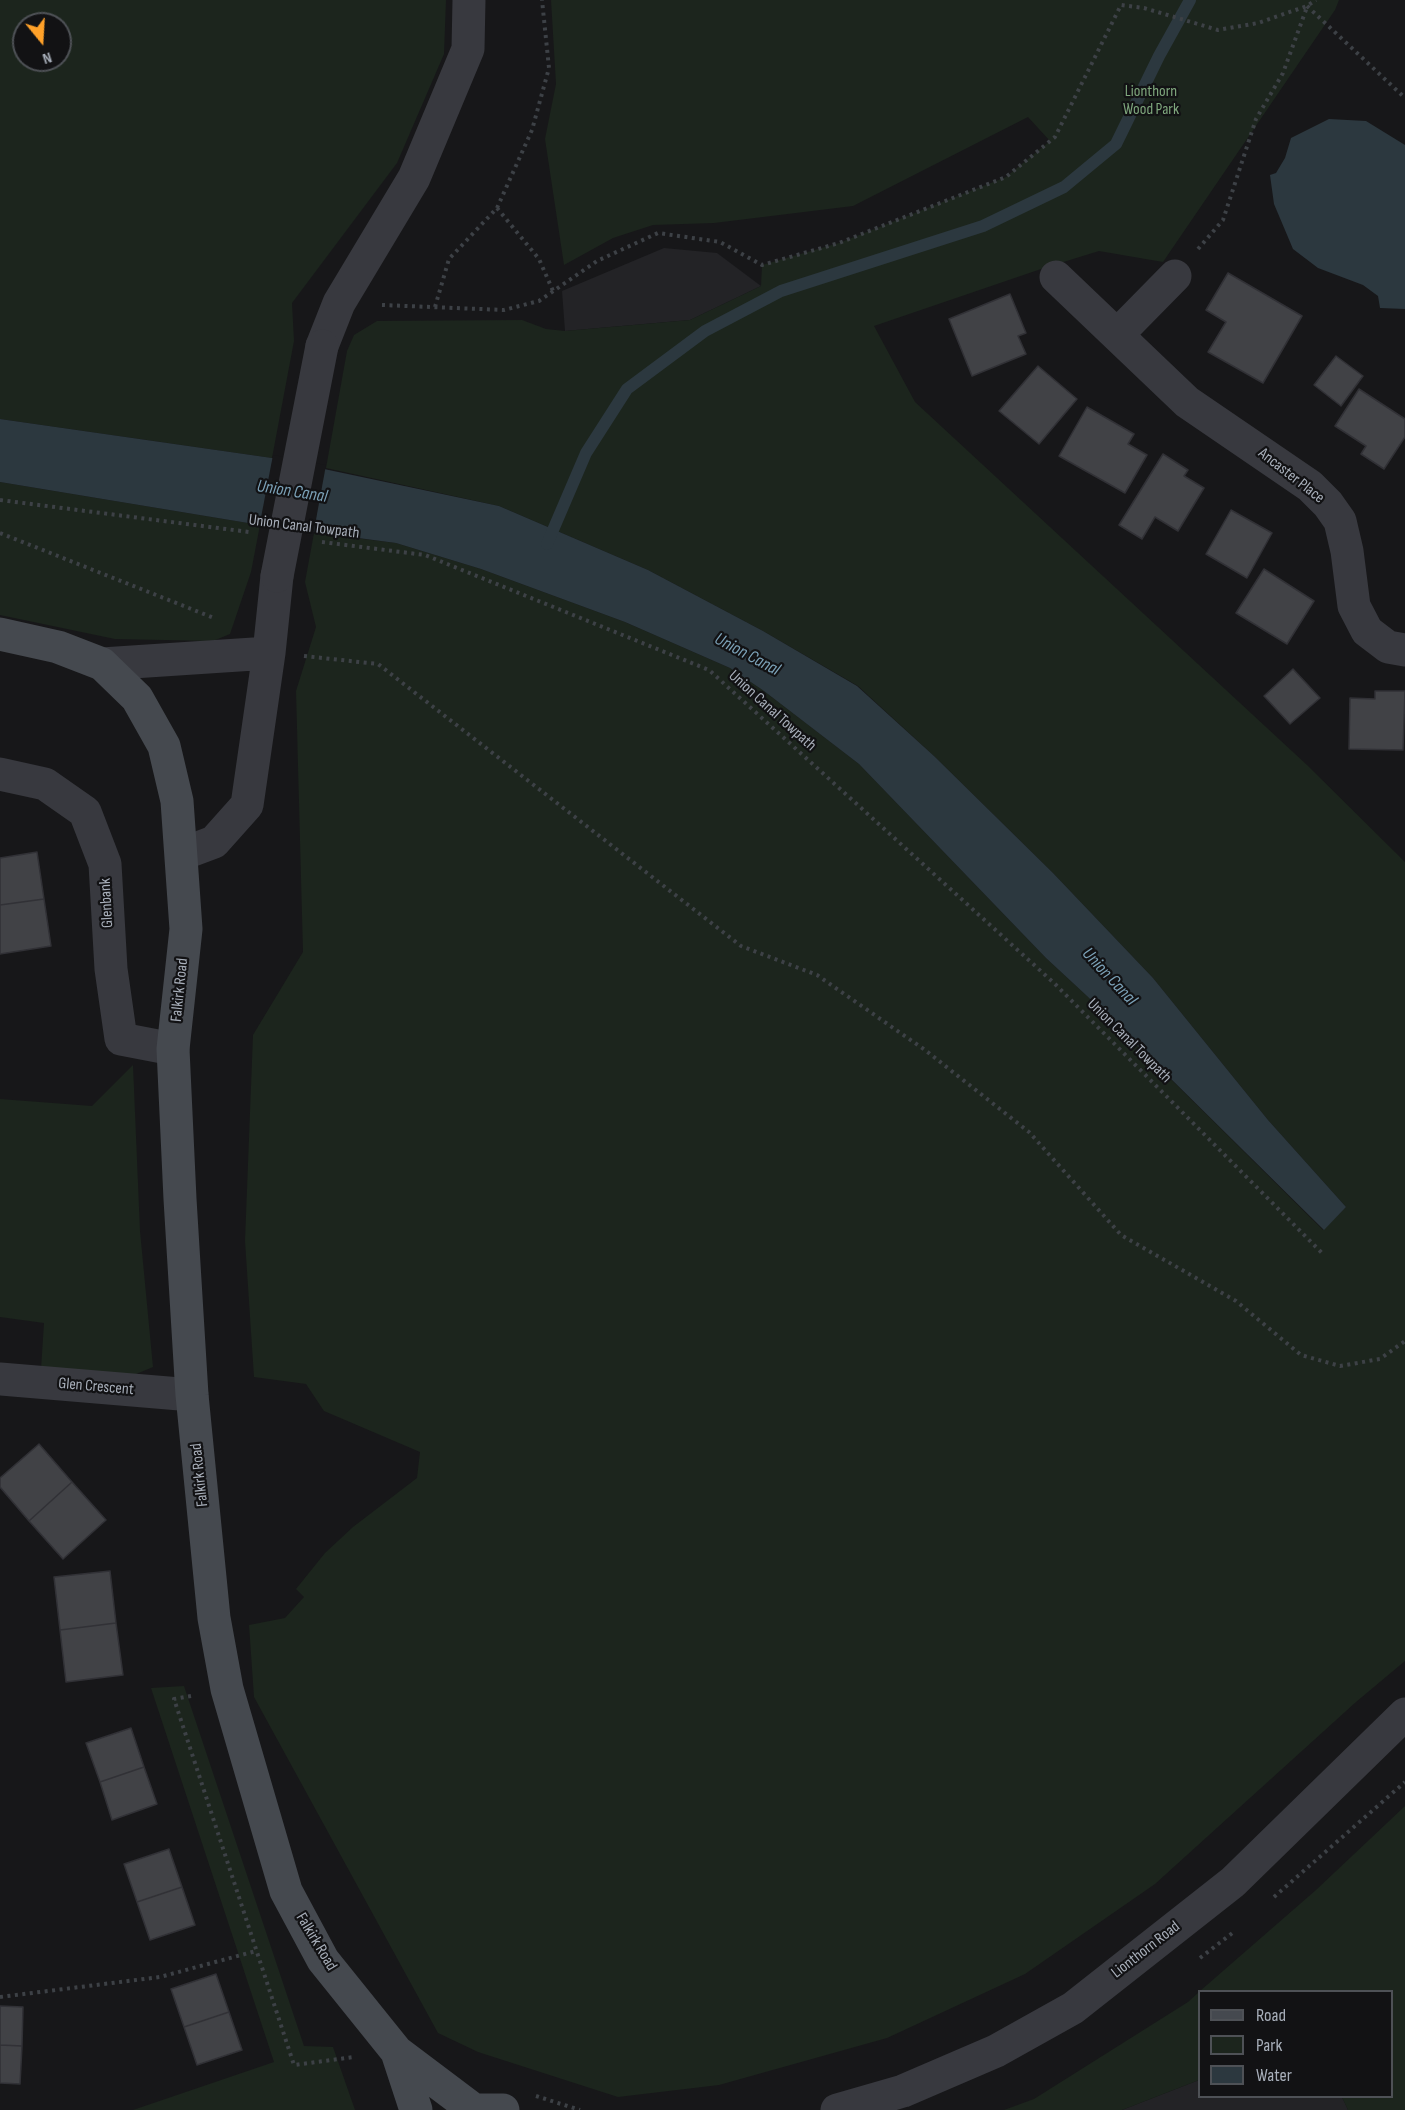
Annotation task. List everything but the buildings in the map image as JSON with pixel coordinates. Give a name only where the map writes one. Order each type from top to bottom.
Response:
[{"type":"main road","points":[[0,634],[58,647],[102,664]]},
{"type":"main road","name":"Falkirk Road","points":[[102,664],[137,698],[164,746],[177,801],[186,928],[173,1049],[180,1200],[192,1395],[214,1618],[227,1689],[286,1891],[323,1960],[397,2052],[474,2110]]},
{"type":"main road","name":"Falkirk Road","points":[[397,2052],[416,2110]]},
{"type":"main road","points":[[474,2110],[503,2110]]},
{"type":"street","points":[[182,854],[214,842],[247,805],[269,652],[277,576],[322,346],[339,303],[414,178],[468,50],[469,0]]},
{"type":"street","points":[[1117,335],[1175,276]]},
{"type":"street","name":"Ancaster Place","points":[[1056,277],[1187,402],[1310,486],[1328,504],[1340,521],[1347,551],[1354,606],[1366,631],[1388,647],[1405,650]]},
{"type":"street","points":[[102,664],[269,652]]},
{"type":"street","name":"Glenbank","points":[[0,774],[45,784],[85,812],[105,864],[111,969],[121,1039],[173,1049]]},
{"type":"street","name":"Glen Crescent","points":[[0,1379],[192,1395]]},
{"type":"street","name":"Lionthorn Road","points":[[837,2110],[903,2091],[996,2051],[1072,2008],[1233,1882],[1405,1714]]},
{"type":"path","points":[[435,307],[449,259],[497,208],[532,130],[549,68],[542,0]]},
{"type":"path","points":[[339,303],[504,310],[539,302],[597,261],[658,233],[720,242],[762,265],[838,243],[1006,177],[1055,137],[1121,5],[1144,8],[1218,30],[1258,23],[1307,6],[1316,0]]},
{"type":"path","points":[[1307,6],[1405,98]]},
{"type":"path","points":[[1175,276],[1222,220],[1256,118],[1283,73],[1307,6]]},
{"type":"path","points":[[497,208],[539,259],[553,291]]},
{"type":"path","name":"Union Canal Towpath","points":[[0,500],[250,532]]},
{"type":"path","points":[[0,533],[215,618]]},
{"type":"path","name":"Union Canal Towpath","points":[[320,541],[425,555],[709,670],[1054,983],[1322,1253]]},
{"type":"path","points":[[269,652],[378,664],[741,946],[817,975],[925,1050],[1029,1132],[1121,1235],[1236,1301],[1301,1355],[1340,1366],[1380,1359],[1405,1341]]},
{"type":"path","points":[[0,1997],[160,1977],[256,1951]]},
{"type":"shaded area","points":[[664,248],[717,253],[761,286],[690,320],[565,331],[562,291]]},
{"type":"shaded area","points":[[1198,2080],[1198,2098],[1342,2098],[1348,2110],[1122,2110]]},
{"type":"green space","points":[[0,0],[446,0],[444,54],[397,163],[292,303],[294,341],[272,458],[0,419]]},
{"type":"green space","name":"Lionthorn Wood Park","points":[[551,0],[1339,0],[1335,10],[1163,262],[1099,251],[874,326],[915,402],[1307,765],[1405,862],[1405,1661],[1356,1702],[1155,1884],[1025,1974],[887,2038],[719,2085],[618,2097],[478,2052],[438,2033],[254,1697],[249,1625],[285,1618],[304,1597],[296,1589],[325,1553],[353,1527],[417,1478],[420,1452],[324,1411],[306,1384],[254,1377],[245,1241],[253,1035],[303,952],[296,691],[316,627],[305,582],[314,533],[396,543],[481,569],[625,622],[730,668],[764,691],[859,764],[1046,958],[1323,1230],[1346,1207],[1268,1120],[1153,978],[1053,873],[934,756],[858,686],[763,631],[648,570],[499,506],[326,468],[347,351],[354,335],[377,321],[522,320],[546,329],[565,331],[690,320],[761,286],[762,265],[839,243],[1006,177],[1050,141],[1028,117],[853,206],[714,223],[653,225],[613,238],[564,265],[545,139],[556,84]]},
{"type":"green space","points":[[0,482],[260,525],[251,572],[230,634],[213,641],[115,639],[0,615]]},
{"type":"green space","points":[[133,1065],[140,1231],[153,1367],[129,1377],[41,1369],[44,1323],[0,1317],[0,1099],[92,1106]]},
{"type":"green space","points":[[184,1686],[304,2046],[333,2047],[355,2110],[133,2110],[274,2062],[151,1688]]},
{"type":"green space","points":[[1405,1806],[1405,2110],[1348,2110],[1342,2098],[1393,2098],[1393,1990],[1201,1990],[1316,1890]]},
{"type":"green space","points":[[1198,1993],[1198,2080],[1122,2110],[1004,2110],[1034,2099],[1188,2002]]},
{"type":"water","points":[[1329,119],[1366,121],[1405,145],[1405,309],[1380,308],[1378,296],[1363,285],[1318,268],[1293,249],[1274,204],[1270,175],[1276,173],[1285,158],[1291,138]]},
{"type":"water","name":"Union Canal","points":[[0,419],[272,458],[499,506],[648,570],[763,631],[857,686],[934,756],[1053,873],[1153,978],[1268,1120],[1346,1207],[1324,1230],[1046,958],[859,764],[764,691],[730,668],[625,622],[481,569],[396,543],[260,525],[0,482]]},
{"type":"pier","points":[[273,455],[326,465],[313,536],[259,528]]},
{"type":"waterway","points":[[547,544],[586,453],[627,389],[705,331],[781,291],[983,226],[1064,187],[1116,144],[1159,56],[1190,0]]}]
